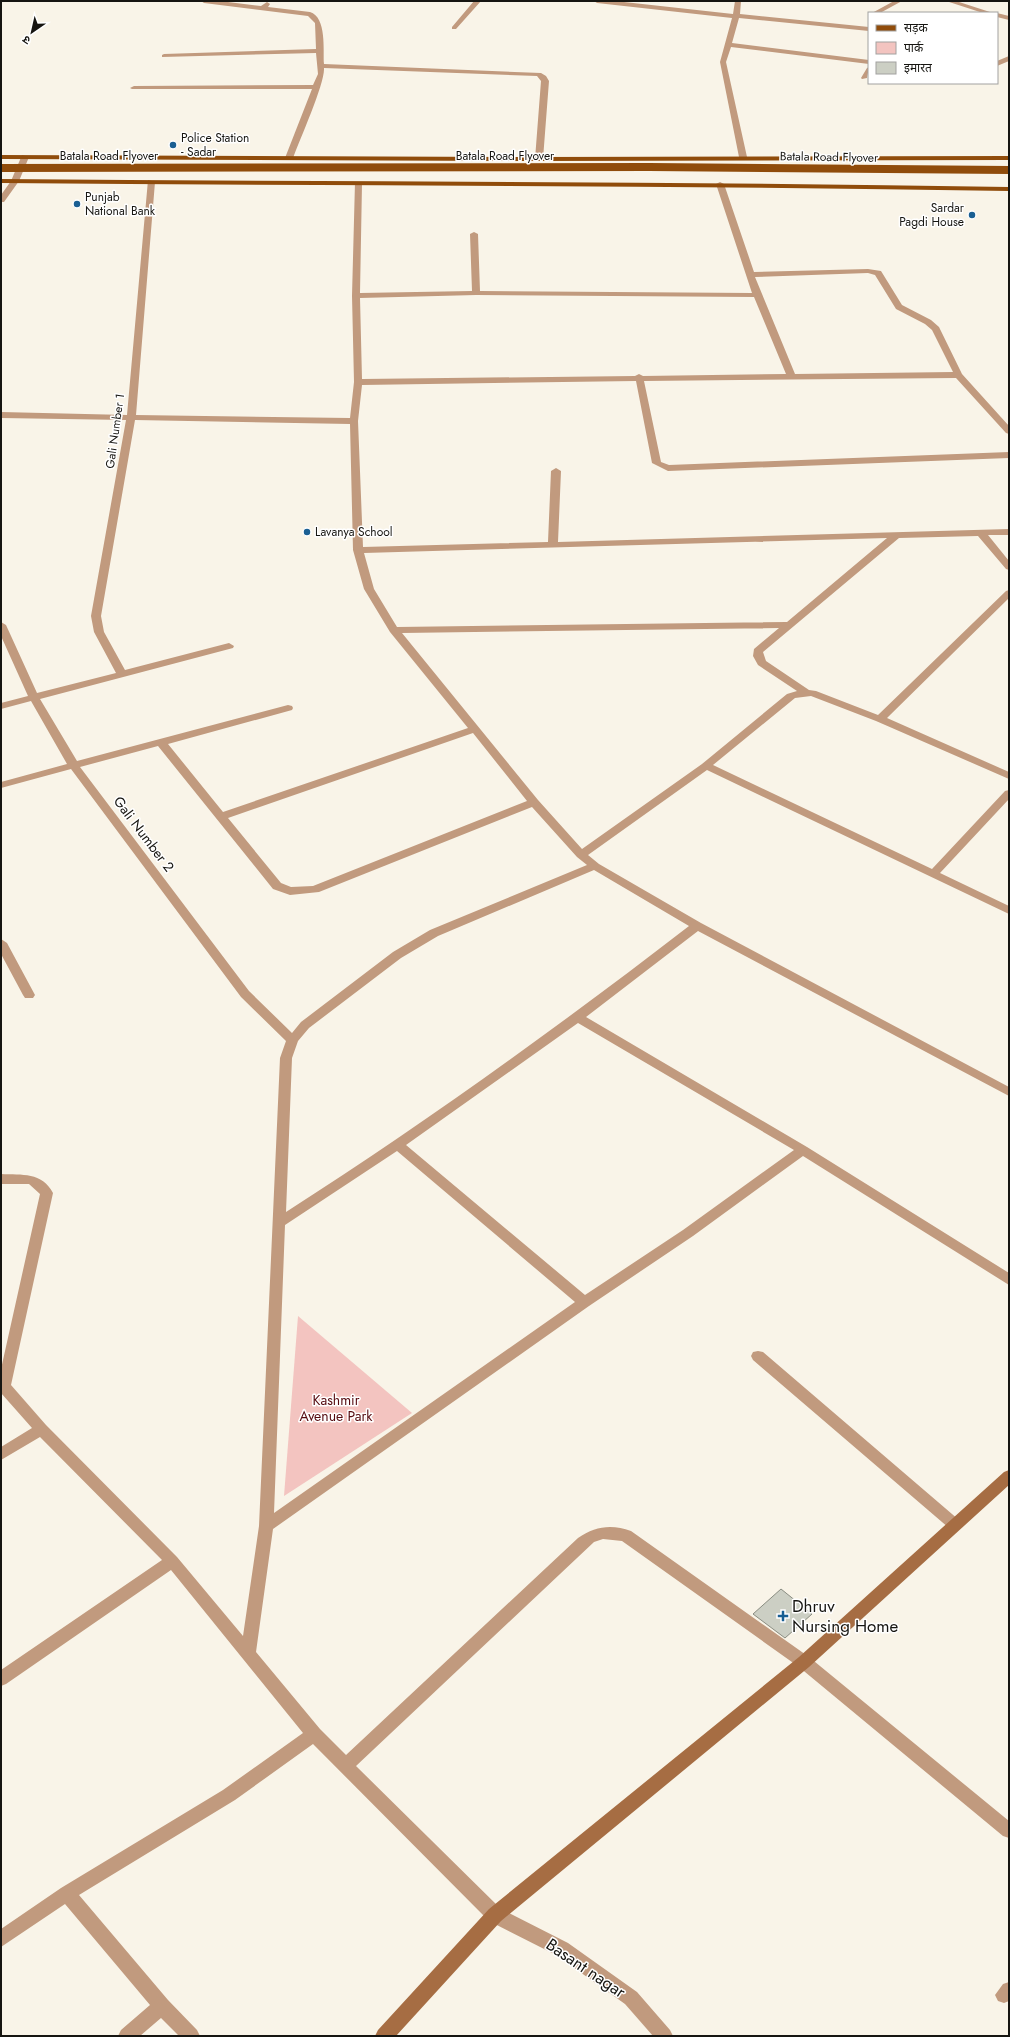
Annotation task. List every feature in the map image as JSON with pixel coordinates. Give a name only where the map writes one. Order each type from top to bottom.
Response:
[{"type":"main road","points":[[1,157],[539,159],[743,157],[1009,158]]},
{"type":"main road","name":"Batala Road Flyover","points":[[1,168],[649,167],[1009,170]]},
{"type":"main road","points":[[1,181],[358,184],[720,184],[1009,189]]},
{"type":"street","points":[[204,1],[314,16],[318,22],[321,52],[321,74],[289,158]]},
{"type":"street","points":[[262,8],[271,1]]},
{"type":"street","points":[[454,28],[478,1]]},
{"type":"street","points":[[597,1],[868,29]]},
{"type":"street","points":[[738,1],[736,16],[723,62],[743,157]]},
{"type":"street","points":[[877,12],[899,1]]},
{"type":"street","points":[[949,1],[985,12]]},
{"type":"street","points":[[969,7],[979,1]]},
{"type":"street","points":[[998,15],[1009,18]]},
{"type":"street","points":[[728,45],[868,62]]},
{"type":"street","points":[[164,56],[321,52]]},
{"type":"street","points":[[998,64],[1009,58]]},
{"type":"street","points":[[320,66],[539,74],[544,77],[545,81],[539,159]]},
{"type":"street","points":[[864,78],[868,71]]},
{"type":"street","points":[[134,88],[316,87]]},
{"type":"street","points":[[1,200],[15,181],[25,157]]},
{"type":"street","name":"Gali Number 1","points":[[122,675],[99,632],[96,616],[131,419],[151,182]]},
{"type":"street","points":[[358,184],[356,296],[358,382],[354,421],[358,550],[369,589],[394,630],[534,802],[581,855],[595,866],[698,926],[1009,1092]]},
{"type":"street","points":[[720,184],[756,295],[791,376]]},
{"type":"street","points":[[474,234],[476,293]]},
{"type":"street","points":[[750,274],[868,271],[878,273],[899,307],[928,322],[936,329],[958,375],[1009,431]]},
{"type":"street","points":[[356,296],[476,293],[756,295]]},
{"type":"street","points":[[358,382],[639,377],[958,375]]},
{"type":"street","points":[[639,377],[657,463],[668,468],[1009,455]]},
{"type":"street","points":[[1,416],[354,421]]},
{"type":"street","points":[[553,543],[556,471]]},
{"type":"street","points":[[358,550],[553,543],[1009,532]]},
{"type":"street","points":[[981,533],[1009,567]]},
{"type":"street","points":[[806,693],[762,663],[758,656],[758,652],[897,535]]},
{"type":"street","points":[[880,719],[1009,593]]},
{"type":"street","name":"Gali Number 2","points":[[1,625],[34,698],[74,766],[245,994],[292,1040]]},
{"type":"street","points":[[394,630],[789,625]]},
{"type":"street","points":[[1,706],[229,646]]},
{"type":"street","points":[[581,855],[706,766],[749,729],[791,696],[806,693],[812,693],[880,719],[1009,776]]},
{"type":"street","points":[[1,785],[160,741],[288,708]]},
{"type":"street","points":[[222,817],[475,729]]},
{"type":"street","points":[[160,741],[277,886],[290,891],[315,889],[534,802]]},
{"type":"street","points":[[706,766],[1009,910]]},
{"type":"street","points":[[933,874],[1009,793]]},
{"type":"street","points":[[248,1654],[266,1526],[286,1058],[292,1040],[305,1025],[397,955],[434,933],[595,866]]},
{"type":"street","points":[[279,1223],[398,1145],[578,1017],[698,926]]},
{"type":"street","points":[[1,943],[29,995]]},
{"type":"street","points":[[578,1017],[803,1150],[1009,1280]]},
{"type":"street","points":[[398,1145],[584,1302]]},
{"type":"street","points":[[266,1526],[584,1302],[688,1233],[803,1150]]},
{"type":"street","points":[[1,1179],[32,1180],[42,1185],[47,1193],[3,1385]]},
{"type":"street","points":[[758,1356],[954,1524]]},
{"type":"street","name":"Basant nagar","points":[[3,1385],[41,1429],[172,1561],[314,1734],[495,1915],[562,1949],[631,1998],[664,2036]]},
{"type":"street","points":[[1,1454],[41,1429]]},
{"type":"street","points":[[384,2036],[495,1915],[804,1662],[954,1524],[1009,1476]]},
{"type":"street","points":[[346,1765],[583,1542],[594,1534],[605,1531],[626,1535],[804,1662],[1009,1831]]},
{"type":"street","points":[[1,1679],[172,1561]]},
{"type":"street","points":[[1,1939],[66,1893],[229,1795],[314,1734]]},
{"type":"street","points":[[66,1893],[162,2006],[191,2036]]},
{"type":"street","points":[[127,2036],[162,2006]]},
{"type":"green space","name":"Kashmir Avenue Park","points":[[298,1316],[412,1413],[284,1496]]},
{"type":"building","points":[[781,1589],[812,1614],[785,1638],[753,1614]]},
{"type":"place","name":"Police Station - Sadar","points":[[173,145]]},
{"type":"place","name":"Punjab National Bank","points":[[77,204]]},
{"type":"place","name":"Sardar Pagdi House","points":[[972,215]]},
{"type":"place","name":"Lavanya School","points":[[307,532]]},
{"type":"place","name":"Dhruv Nursing Home","points":[[783,1616]]}]
